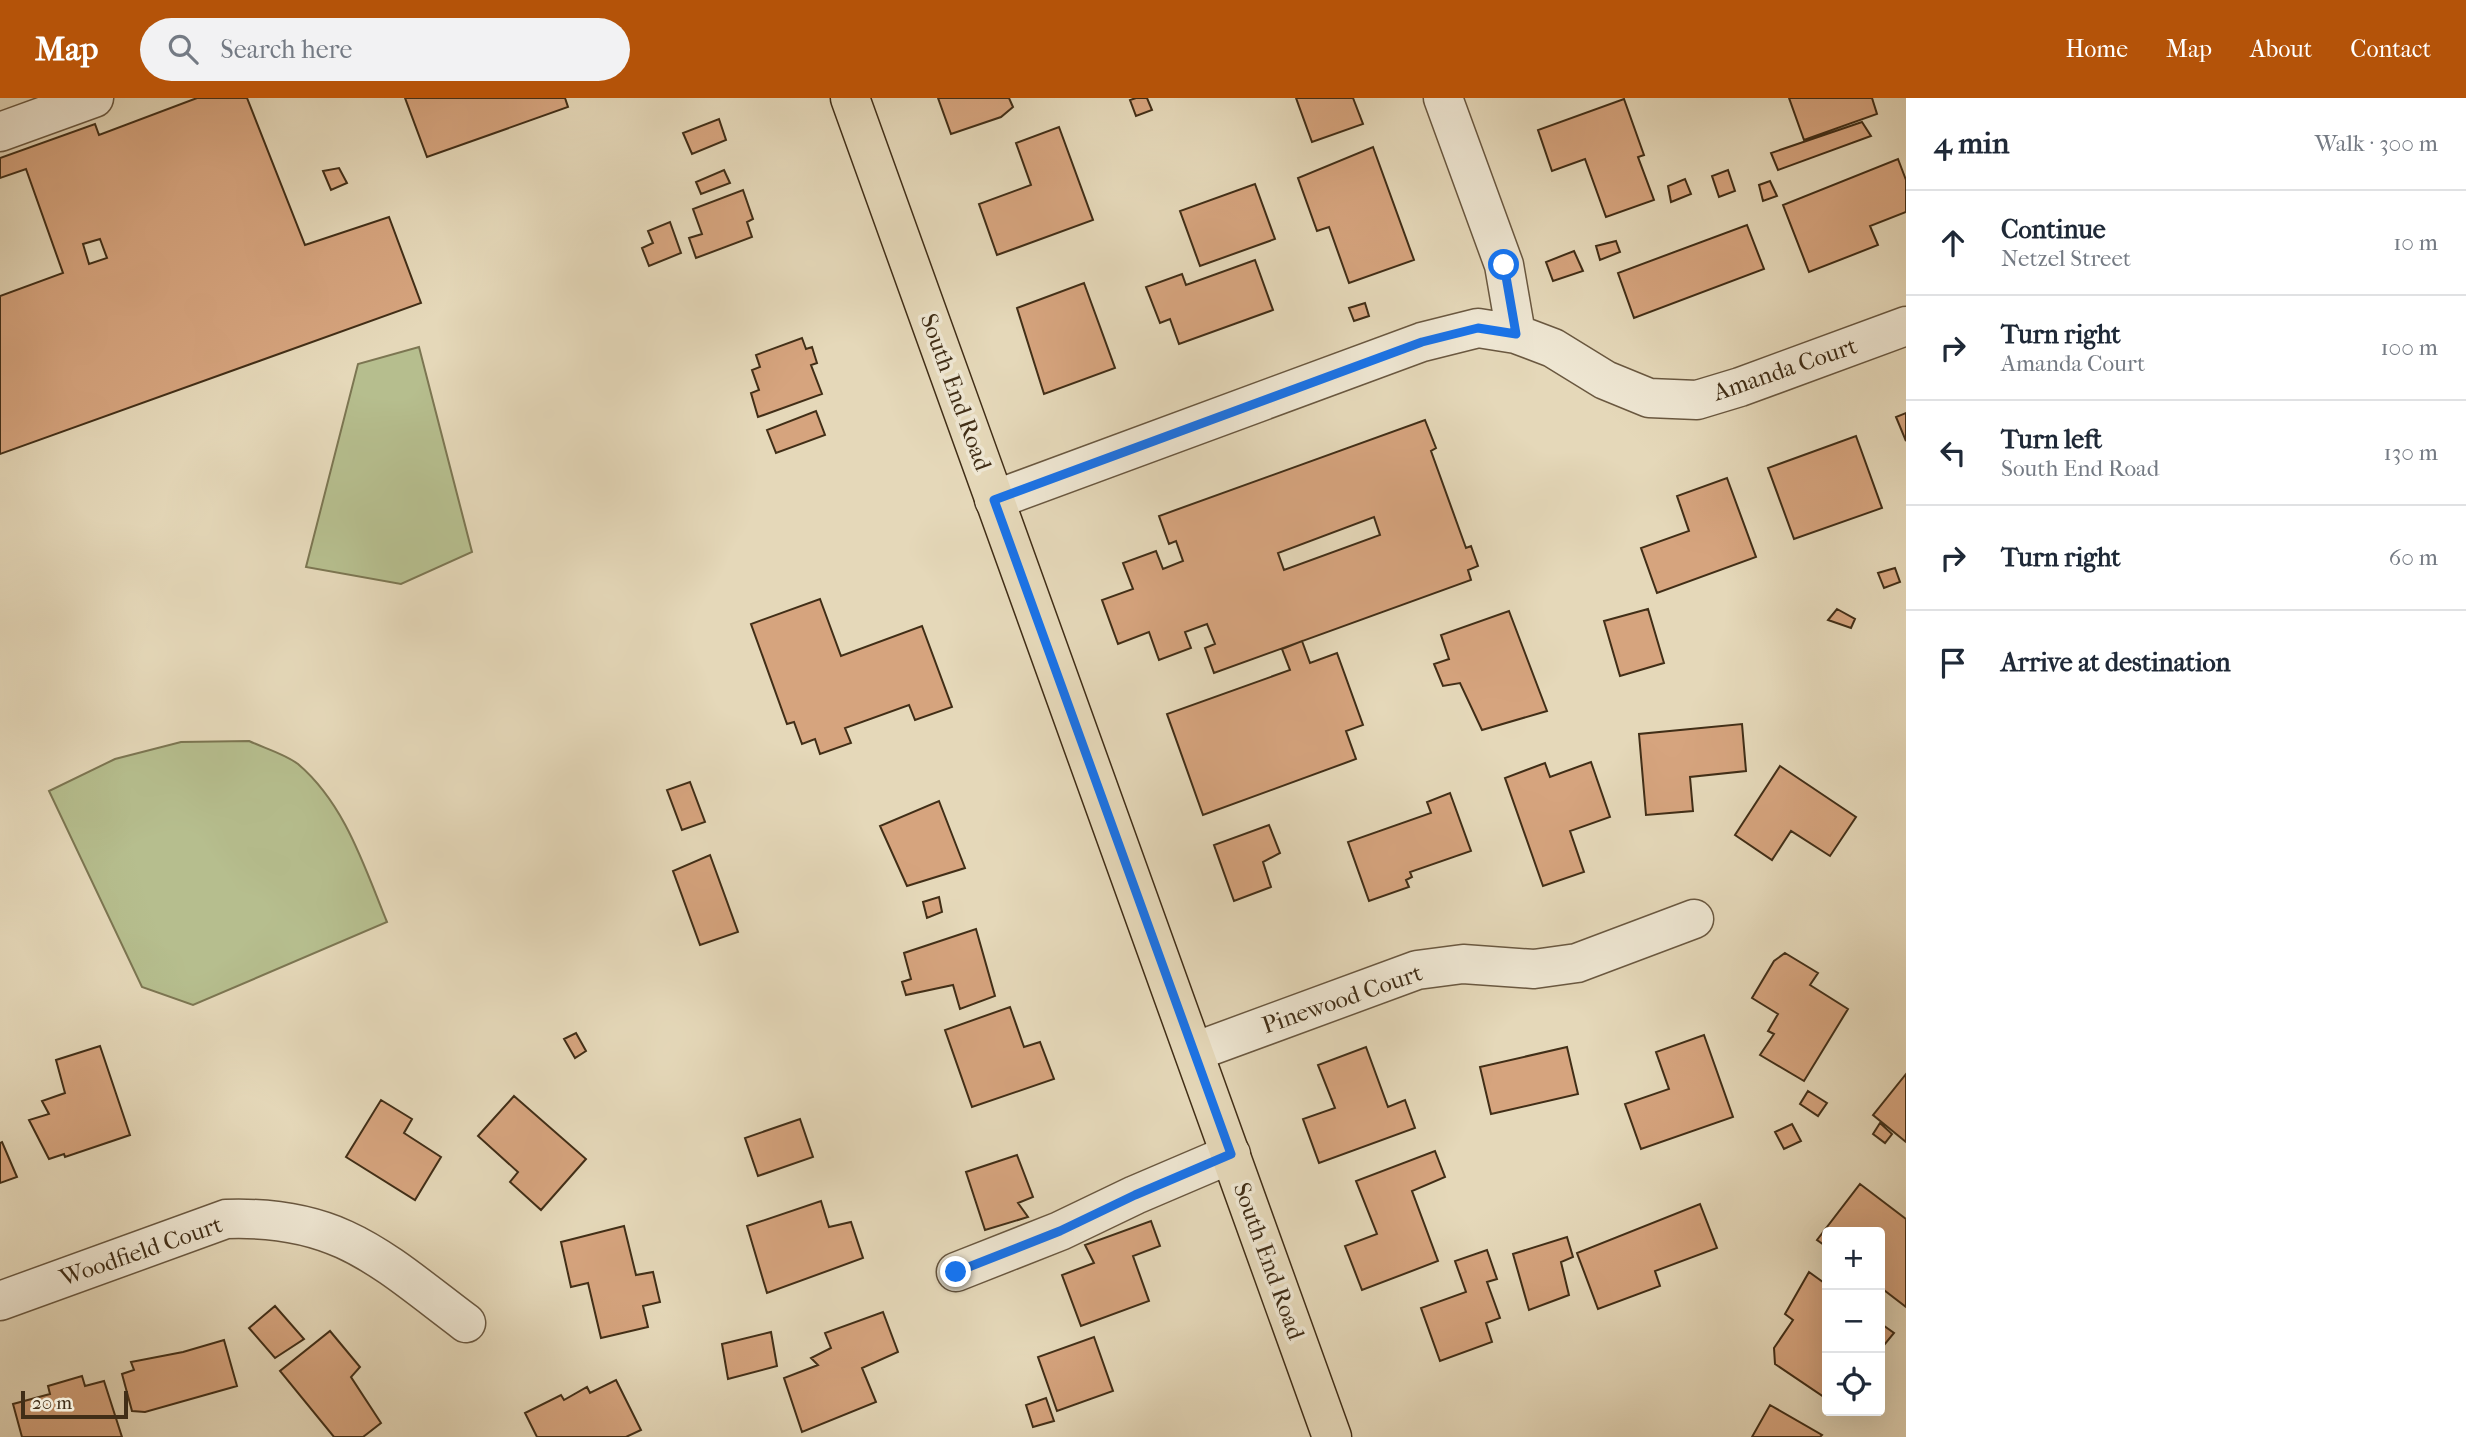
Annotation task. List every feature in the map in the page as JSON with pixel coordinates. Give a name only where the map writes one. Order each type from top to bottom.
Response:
[{"type":"main road","name":"South End Road","points":[[850,98],[1231,1154],[1322,1432]]},
{"type":"street","points":[[0,132],[94,98]]},
{"type":"street","points":[[1443,98],[1504,265],[1516,334]]},
{"type":"street","name":"Amanda Court","points":[[994,500],[1422,342],[1478,328],[1516,334],[1553,348],[1605,380],[1649,398],[1697,400],[1906,326]]},
{"type":"street","name":"Pinewood Court","points":[[1194,1052],[1417,970],[1463,964],[1535,969],[1577,963],[1695,919]]},
{"type":"street","points":[[956,1272],[1060,1231],[1231,1154]]},
{"type":"street","name":"Woodfield Court","points":[[0,1301],[226,1219],[255,1218],[287,1221],[346,1239],[378,1256],[466,1323]]},
{"type":"green space","points":[[419,347],[472,552],[401,584],[306,567],[358,364]]},
{"type":"green space","points":[[249,741],[298,764],[328,798],[352,837],[387,922],[193,1005],[142,987],[49,791],[115,759],[181,742]]},
{"type":"building","points":[[197,98],[247,98],[305,245],[389,217],[421,303],[0,454],[0,296],[63,273],[26,169],[0,178],[0,158],[95,124],[99,135]],"holes":[[[100,239],[107,258],[89,264],[83,244]]]},
{"type":"building","points":[[405,98],[565,98],[568,107],[427,157]]},
{"type":"building","points":[[938,98],[1009,98],[1013,107],[1001,117],[951,134]]},
{"type":"building","points":[[1147,98],[1152,110],[1136,116],[1130,100]]},
{"type":"building","points":[[1296,98],[1353,98],[1363,124],[1312,142]]},
{"type":"building","points":[[1789,98],[1872,98],[1877,114],[1804,140]]},
{"type":"building","points":[[1624,99],[1644,155],[1638,157],[1654,200],[1606,217],[1585,159],[1552,171],[1538,130]]},
{"type":"building","points":[[719,119],[726,140],[692,154],[683,133]]},
{"type":"building","points":[[1862,122],[1871,136],[1778,170],[1771,153]]},
{"type":"building","points":[[1059,127],[1093,220],[997,255],[979,204],[1031,185],[1016,143]]},
{"type":"building","points":[[1373,147],[1414,260],[1349,283],[1329,227],[1317,231],[1298,178]]},
{"type":"building","points":[[1898,159],[1906,180],[1906,212],[1870,226],[1878,245],[1809,272],[1783,205]]},
{"type":"building","points":[[339,168],[347,183],[331,190],[323,171]]},
{"type":"building","points":[[724,170],[730,183],[701,194],[696,182]]},
{"type":"building","points":[[1728,170],[1735,191],[1719,197],[1712,176]]},
{"type":"building","points":[[1685,179],[1691,194],[1671,202],[1668,186]]},
{"type":"building","points":[[1770,181],[1777,196],[1763,201],[1759,185]]},
{"type":"building","points":[[1255,184],[1275,239],[1200,266],[1180,211]]},
{"type":"building","points":[[743,190],[753,219],[747,222],[752,237],[696,258],[689,238],[702,234],[693,209]]},
{"type":"building","points":[[670,222],[681,253],[649,266],[642,248],[653,243],[648,231]]},
{"type":"building","points":[[1747,225],[1764,269],[1634,318],[1618,273]]},
{"type":"building","points":[[1616,241],[1620,252],[1600,260],[1596,246]]},
{"type":"building","points":[[1574,251],[1583,271],[1553,281],[1546,262]]},
{"type":"building","points":[[1255,260],[1273,310],[1179,344],[1170,319],[1160,323],[1146,287],[1182,274],[1186,285]]},
{"type":"building","points":[[1084,283],[1115,368],[1044,394],[1017,308]]},
{"type":"building","points":[[1365,303],[1369,316],[1354,321],[1349,308]]},
{"type":"building","points":[[802,338],[806,349],[812,347],[817,363],[811,365],[822,394],[758,417],[751,393],[759,390],[752,370],[760,367],[756,355]]},
{"type":"building","points":[[816,411],[825,435],[776,453],[767,430]]},
{"type":"building","points":[[1906,413],[1906,441],[1896,417]]},
{"type":"building","points":[[1425,420],[1436,448],[1431,451],[1466,548],[1471,546],[1478,566],[1468,570],[1471,580],[1214,673],[1205,648],[1215,644],[1207,624],[1185,632],[1191,648],[1159,660],[1149,632],[1118,644],[1102,600],[1133,589],[1123,563],[1156,551],[1163,569],[1183,561],[1176,541],[1169,544],[1159,516]],"holes":[[[1374,517],[1380,535],[1284,570],[1278,553]]]},
{"type":"building","points":[[1856,436],[1882,508],[1794,539],[1768,468]]},
{"type":"building","points":[[1727,478],[1756,557],[1657,593],[1641,548],[1689,531],[1677,496]]},
{"type":"building","points":[[1895,568],[1900,582],[1884,588],[1878,573]]},
{"type":"building","points":[[820,599],[841,656],[922,626],[952,707],[915,720],[909,705],[845,728],[851,743],[820,754],[815,739],[802,744],[794,722],[787,724],[751,624]]},
{"type":"building","points":[[1648,609],[1664,663],[1620,676],[1604,621]]},
{"type":"building","points":[[1837,609],[1855,619],[1851,628],[1828,620]]},
{"type":"building","points":[[1509,611],[1547,711],[1482,730],[1460,683],[1443,686],[1434,664],[1449,659],[1441,635]]},
{"type":"building","points":[[1302,641],[1310,663],[1337,653],[1363,725],[1346,731],[1356,759],[1203,815],[1167,714],[1290,670],[1282,649]]},
{"type":"building","points":[[1742,724],[1746,771],[1690,777],[1693,811],[1646,815],[1639,734]]},
{"type":"building","points":[[1591,762],[1610,817],[1570,831],[1584,872],[1543,886],[1505,778],[1545,763],[1550,777]]},
{"type":"building","points":[[1780,766],[1856,817],[1830,856],[1791,831],[1772,860],[1735,835]]},
{"type":"building","points":[[690,782],[705,822],[682,830],[667,790]]},
{"type":"building","points":[[1450,793],[1471,851],[1410,872],[1412,877],[1406,880],[1409,887],[1369,901],[1348,842],[1431,813],[1427,802]]},
{"type":"building","points":[[939,801],[965,868],[907,886],[880,826]]},
{"type":"building","points":[[1269,825],[1280,853],[1263,862],[1271,887],[1234,901],[1214,845]]},
{"type":"building","points":[[710,855],[738,932],[700,945],[673,871]]},
{"type":"building","points":[[939,897],[942,912],[927,918],[923,902]]},
{"type":"building","points":[[976,929],[995,996],[960,1009],[953,985],[906,995],[902,982],[911,979],[904,953]]},
{"type":"building","points":[[1785,953],[1818,973],[1810,985],[1848,1009],[1804,1081],[1760,1055],[1774,1034],[1768,1031],[1778,1014],[1752,998],[1774,961]]},
{"type":"building","points":[[1010,1007],[1024,1047],[1040,1042],[1054,1079],[972,1107],[945,1030]]},
{"type":"building","points":[[576,1033],[586,1051],[575,1058],[564,1039]]},
{"type":"building","points":[[1704,1035],[1733,1117],[1641,1149],[1625,1104],[1669,1089],[1656,1052]]},
{"type":"building","points":[[100,1046],[130,1135],[65,1157],[64,1154],[49,1159],[29,1120],[49,1114],[42,1101],[65,1093],[56,1060]]},
{"type":"building","points":[[1366,1047],[1388,1107],[1405,1100],[1415,1128],[1319,1163],[1303,1119],[1335,1108],[1318,1065]]},
{"type":"building","points":[[1567,1047],[1578,1094],[1491,1114],[1480,1067]]},
{"type":"building","points":[[1906,1074],[1906,1142],[1873,1115]]},
{"type":"building","points":[[1808,1091],[1827,1103],[1818,1116],[1800,1104]]},
{"type":"building","points":[[514,1096],[586,1159],[541,1210],[510,1182],[518,1172],[478,1136]]},
{"type":"building","points":[[381,1100],[412,1119],[404,1133],[441,1157],[415,1200],[346,1157]]},
{"type":"building","points":[[800,1119],[813,1157],[758,1176],[745,1138]]},
{"type":"building","points":[[1880,1123],[1892,1134],[1885,1143],[1873,1134]]},
{"type":"building","points":[[1792,1124],[1801,1141],[1784,1149],[1775,1132]]},
{"type":"building","points":[[2,1142],[17,1177],[0,1183],[0,1143]]},
{"type":"building","points":[[1435,1151],[1445,1177],[1412,1191],[1438,1261],[1362,1290],[1345,1246],[1377,1234],[1356,1181]]},
{"type":"building","points":[[1017,1155],[1033,1197],[1018,1203],[1028,1217],[985,1230],[966,1172]]},
{"type":"building","points":[[1860,1184],[1906,1219],[1906,1307],[1885,1291],[1885,1227],[1827,1227]]},
{"type":"building","points":[[821,1201],[829,1227],[851,1222],[863,1258],[767,1293],[747,1226]]},
{"type":"building","points":[[1700,1204],[1717,1248],[1655,1271],[1660,1286],[1598,1309],[1577,1253]]},
{"type":"building","points":[[1151,1221],[1160,1246],[1133,1256],[1149,1301],[1081,1326],[1062,1275],[1094,1263],[1085,1245]]},
{"type":"building","points":[[624,1226],[636,1275],[653,1272],[660,1302],[643,1306],[648,1327],[601,1338],[588,1283],[571,1287],[561,1242]]},
{"type":"building","points":[[1567,1237],[1573,1257],[1561,1262],[1569,1295],[1529,1310],[1513,1254]]},
{"type":"building","points":[[1487,1250],[1497,1279],[1487,1282],[1500,1318],[1486,1323],[1492,1342],[1440,1361],[1421,1308],[1466,1292],[1455,1261]]},
{"type":"building","points":[[1809,1272],[1822,1281],[1822,1396],[1775,1364],[1774,1348],[1793,1320],[1785,1314]]},
{"type":"building","points":[[275,1306],[304,1339],[275,1358],[249,1328]]},
{"type":"building","points":[[883,1312],[898,1352],[862,1368],[876,1402],[802,1432],[784,1378],[818,1365],[811,1358],[831,1348],[825,1333]]},
{"type":"building","points":[[1885,1327],[1894,1333],[1885,1344]]},
{"type":"building","points":[[330,1331],[360,1367],[351,1377],[381,1423],[363,1437],[334,1437],[280,1371]]},
{"type":"building","points":[[771,1332],[777,1366],[728,1379],[722,1344]]},
{"type":"building","points":[[1094,1337],[1113,1391],[1057,1411],[1038,1357]]},
{"type":"building","points":[[224,1340],[237,1386],[145,1412],[132,1411],[122,1374],[134,1370],[131,1362],[183,1352]]},
{"type":"building","points":[[82,1376],[85,1386],[104,1381],[122,1437],[22,1437],[13,1404],[50,1394],[48,1386]]},
{"type":"building","points":[[616,1380],[641,1430],[626,1437],[537,1437],[525,1413],[561,1395],[564,1400],[587,1387],[590,1393]]},
{"type":"building","points":[[1046,1398],[1054,1421],[1033,1427],[1026,1405]]},
{"type":"building","points":[[1770,1405],[1822,1435],[1752,1437]]},
{"type":"route","points":[[956,1272],[1060,1231],[1231,1154],[994,500],[1422,342],[1478,328],[1516,334],[1504,265]]}]
